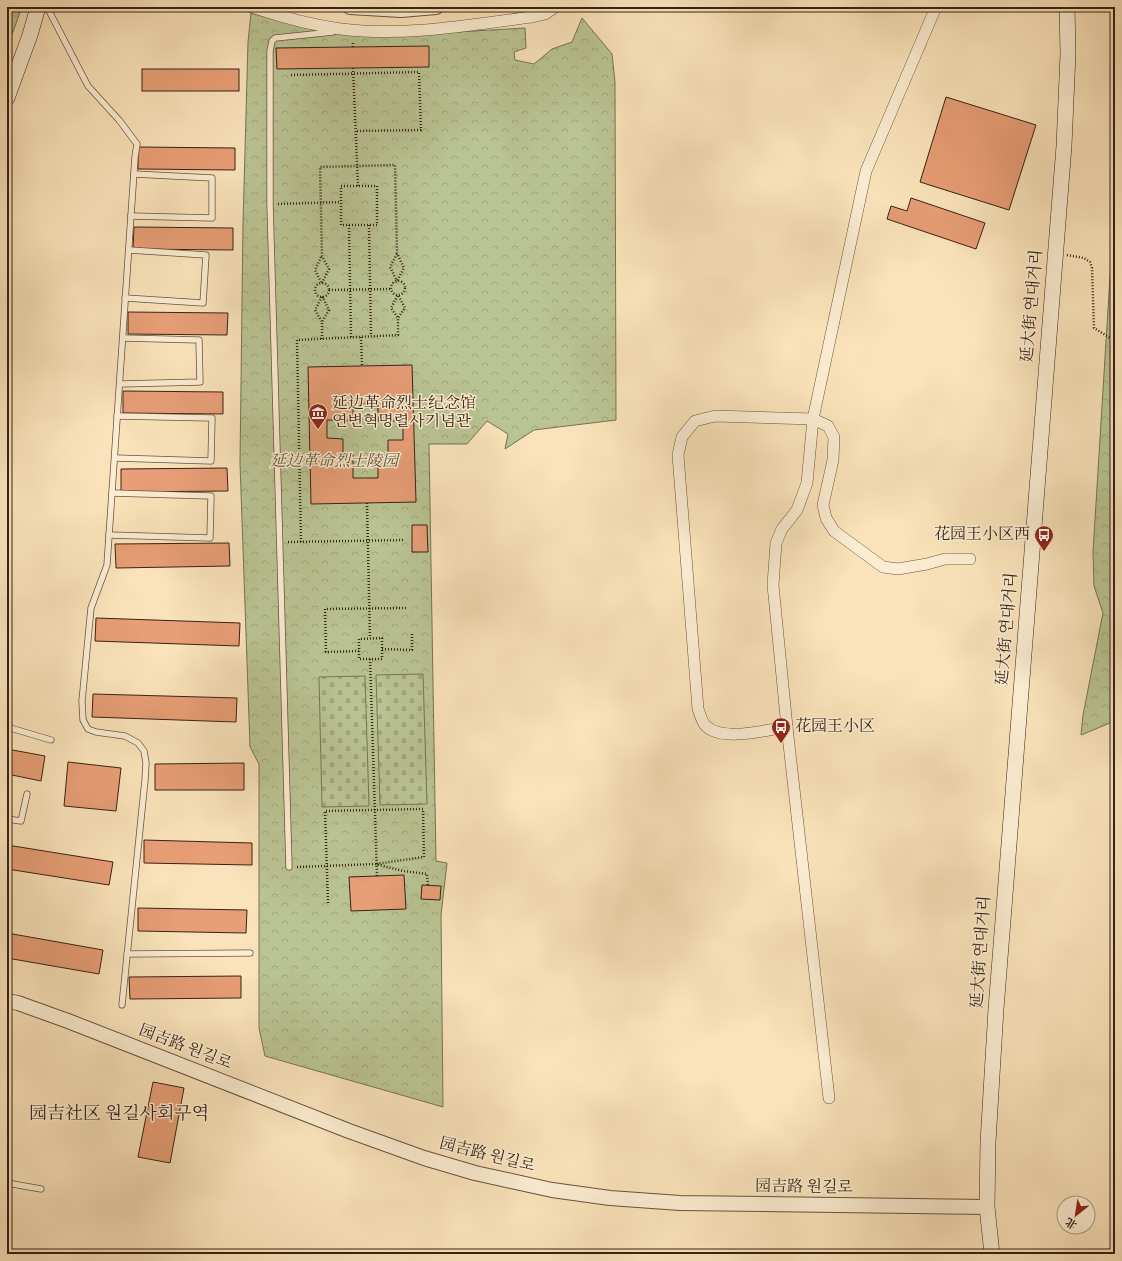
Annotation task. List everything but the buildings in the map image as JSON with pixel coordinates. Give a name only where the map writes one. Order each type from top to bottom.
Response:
[{"type":"main road","points":[[7,98],[30,35],[38,7]]},
{"type":"main road","name":"延大街 연대거리","points":[[992,1254],[987,1207],[988,1142],[996,1009],[1064,146],[1068,54],[1067,7]]},
{"type":"street","points":[[252,7],[314,25],[354,30],[394,31],[436,29],[532,17],[545,14],[555,7]]},
{"type":"street","points":[[350,7],[401,10],[436,7]]},
{"type":"street","points":[[829,1098],[773,586],[776,543],[782,529],[797,510],[806,484],[813,419],[866,171],[936,7]]},
{"type":"street","points":[[788,727],[731,735],[716,733],[705,726],[698,709],[678,455],[682,437],[695,421],[715,416],[813,419],[828,426],[834,437],[833,460],[823,505],[826,518],[834,531],[883,567],[898,569],[945,559],[970,559]]},
{"type":"street","name":"园吉路 원길로","points":[[7,1001],[18,1003],[68,1021],[424,1158],[476,1173],[552,1190],[610,1198],[680,1203],[987,1207]]},
{"type":"lane","points":[[47,7],[88,86],[119,120],[137,144],[128,250],[108,565],[91,608],[82,701],[83,720],[88,729],[96,732],[125,736],[132,739],[138,743],[144,751],[146,763],[146,780],[122,1004]]},
{"type":"lane","points":[[289,867],[270,204],[270,51],[272,41],[275,38],[354,30]]},
{"type":"lane","points":[[131,216],[212,218],[212,178],[134,174]]},
{"type":"lane","points":[[125,298],[203,303],[206,255],[128,250]]},
{"type":"lane","points":[[120,384],[200,382],[199,340],[123,338]]},
{"type":"lane","points":[[115,458],[211,461],[212,418],[118,416]]},
{"type":"lane","points":[[109,535],[210,538],[211,496],[112,493]]},
{"type":"lane","points":[[7,727],[50,740]]},
{"type":"lane","points":[[7,819],[21,821],[27,794]]},
{"type":"lane","points":[[127,954],[250,953]]},
{"type":"lane","points":[[7,1183],[41,1189]]},
{"type":"path","points":[[353,68],[358,186]]},
{"type":"path","points":[[291,75],[419,72],[421,130],[356,131]]},
{"type":"path","points":[[322,322],[330,310],[322,296],[318,296],[315,290],[318,284],[322,283],[329,269],[322,256],[320,166],[395,165],[397,253],[404,268],[397,281],[393,282],[390,289]]},
{"type":"path","points":[[341,186],[358,186],[377,186],[378,225],[341,225],[341,186]]},
{"type":"path","points":[[270,204],[341,202]]},
{"type":"path","points":[[349,225],[351,338]]},
{"type":"path","points":[[369,225],[371,336]]},
{"type":"path","points":[[301,542],[297,340],[398,335],[398,318],[391,308],[398,295],[404,292],[405,288],[402,282],[397,281],[390,267],[397,253]]},
{"type":"path","points":[[1055,253],[1084,258],[1090,262],[1092,268],[1094,328],[1115,340]]},
{"type":"path","points":[[322,256],[315,270],[322,283],[328,286],[329,290]]},
{"type":"path","points":[[329,290],[390,289]]},
{"type":"path","points":[[390,289],[393,293],[398,295],[405,308],[398,318]]},
{"type":"path","points":[[322,339],[322,322],[315,310],[322,296],[327,294],[329,290]]},
{"type":"path","points":[[361,337],[362,366]]},
{"type":"path","points":[[367,503],[370,638]]},
{"type":"path","points":[[280,542],[405,540]]},
{"type":"path","points":[[359,651],[326,652],[325,610],[406,608]]},
{"type":"path","points":[[382,649],[412,650],[412,632]]},
{"type":"path","points":[[382,638],[382,649],[382,659],[359,659],[358,639],[382,638]]},
{"type":"path","points":[[370,659],[377,876]]},
{"type":"path","points":[[289,867],[327,866],[376,864],[424,857],[424,809],[325,811],[327,866],[328,903]]},
{"type":"path","points":[[376,864],[403,871],[427,874],[428,886]]},
{"type":"green space","points":[[7,7],[22,7],[7,48]]},
{"type":"green space","name":"延边革命烈士陵园","points":[[251,13],[314,30],[341,33],[440,33],[525,28],[526,48],[514,52],[515,60],[534,64],[552,49],[572,42],[582,18],[612,54],[615,82],[616,420],[534,430],[505,449],[508,434],[487,421],[467,444],[429,444],[436,861],[447,863],[441,915],[443,1107],[265,1056],[259,1028],[259,764],[250,747],[240,463],[243,223],[248,42]]},
{"type":"green space","points":[[1115,196],[1115,721],[1081,735],[1083,715],[1103,613],[1094,586],[1093,552]]},
{"type":"green space","points":[[423,674],[427,804],[380,805],[376,675]]},
{"type":"green space","points":[[365,676],[369,806],[322,807],[319,677]]},
{"type":"place","name":"延边革命烈士纪念馆 연변혁명렬사기념관","points":[[318,430]]},
{"type":"place","name":"花园王小区西","points":[[1044,552]]},
{"type":"place","name":"花园王小区","points":[[781,744]]},
{"type":"district","name":"园吉社区 원길사회구역","points":[[119,1115]]}]
